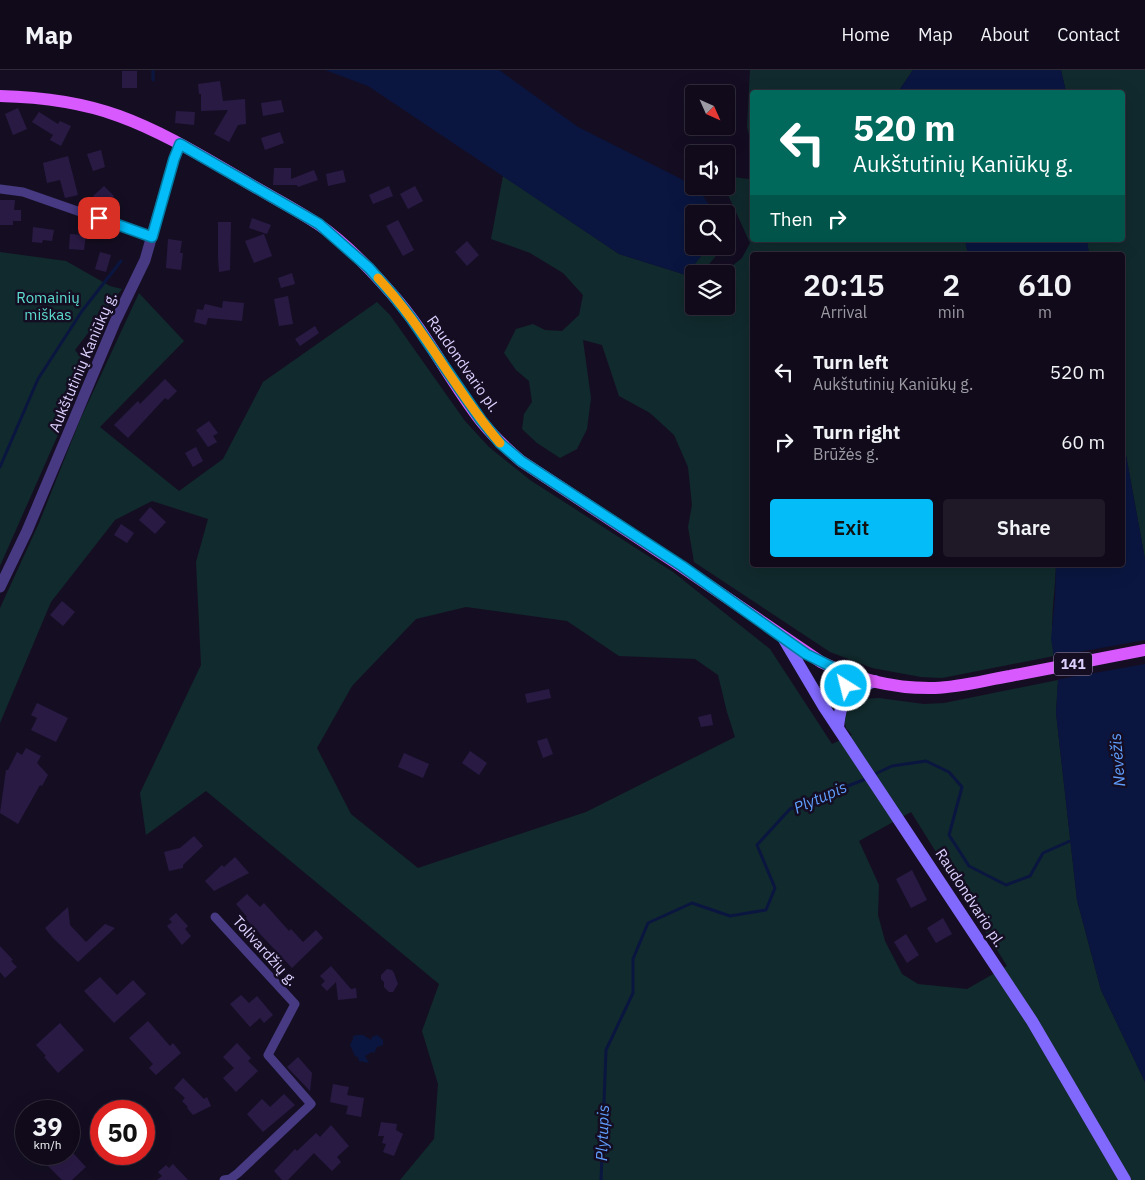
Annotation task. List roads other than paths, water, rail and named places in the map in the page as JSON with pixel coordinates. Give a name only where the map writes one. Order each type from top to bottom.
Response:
[{"type":"main road","name":"Raudondvario pl.","points":[[0,96],[50,99],[81,104],[147,127],[319,224],[369,268],[393,295],[481,420],[500,443],[521,461],[682,566],[814,658],[842,672]]},
{"type":"main road","name":"Raudondvario pl.","points":[[782,636],[824,706],[1032,1021],[1125,1180]]},
{"type":"main road","name":"141","points":[[842,672],[875,681],[935,688],[1001,678],[1145,650]]},
{"type":"main road","points":[[842,672],[847,696]]},
{"type":"main road","points":[[824,706],[827,692],[842,672]]},
{"type":"main road","points":[[838,727],[840,708],[847,696],[875,681]]},
{"type":"street","name":"Aukštutinių Kaniūkų g.","points":[[0,587],[27,531],[115,322],[145,260],[180,144]]},
{"type":"street","points":[[0,189],[23,192],[152,237]]},
{"type":"street","name":"Tolivardžių g.","points":[[215,917],[295,1004],[268,1055],[312,1104],[238,1173],[230,1179],[224,1180]]},
{"type":"water","points":[[325,70],[499,70],[578,127],[685,181],[685,195],[702,195],[709,205],[685,205],[685,255],[702,255],[694,265],[685,265],[685,275],[619,254],[368,86]]},
{"type":"water","points":[[913,70],[1061,70],[1066,90],[899,90]]},
{"type":"water","points":[[965,242],[1087,242],[1089,252],[967,252]]},
{"type":"water","name":"Nevėžis","points":[[1125,450],[1145,559],[1145,1082],[1101,990],[1077,900],[1056,713],[1058,680],[1051,639],[1056,567],[1125,567]]},
{"type":"water","points":[[363,1035],[371,1040],[372,1037],[377,1035],[383,1040],[383,1045],[377,1047],[374,1053],[372,1052],[365,1056],[369,1063],[359,1061],[350,1045],[353,1036]]},
{"type":"waterway","points":[[153,70],[153,80]]},
{"type":"waterway","points":[[0,467],[38,379],[82,311],[121,261]]},
{"type":"waterway","name":"Plytupis","points":[[873,775],[892,766],[926,761],[949,772],[962,787],[949,835],[969,866],[1006,885],[1030,876],[1043,853],[1074,841]]},
{"type":"waterway","name":"Plytupis","points":[[601,1180],[606,1050],[633,993],[633,959],[648,923],[692,903],[730,916],[766,910],[775,888],[757,845],[790,809],[868,778]]},
{"type":"park label","name":"Romainių miškas","points":[[48,306]]}]
